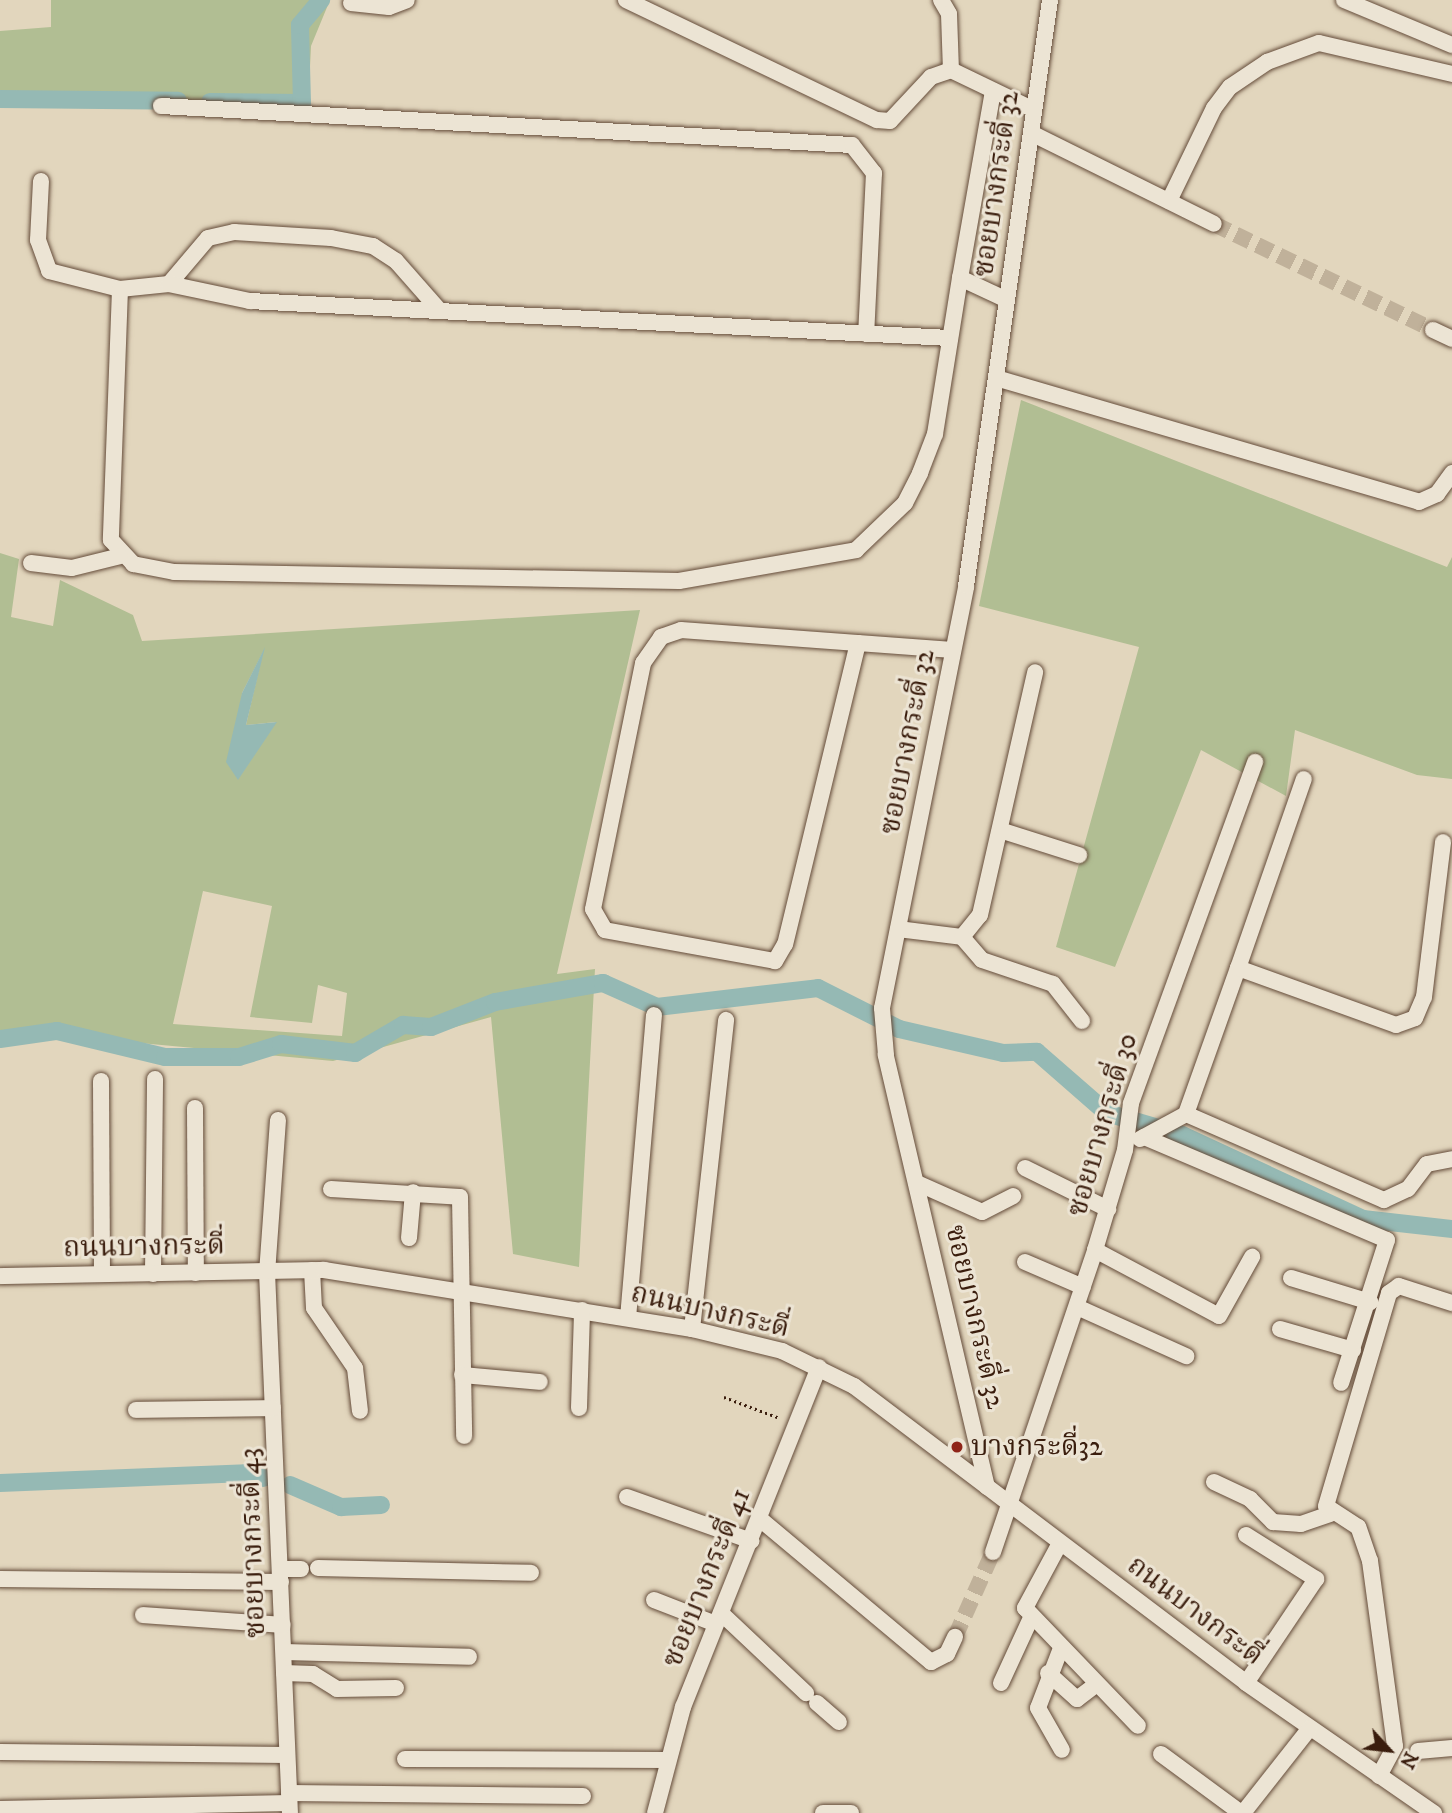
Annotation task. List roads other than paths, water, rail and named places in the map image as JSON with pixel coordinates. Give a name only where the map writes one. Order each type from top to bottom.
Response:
[{"type":"street","points":[[351,3],[389,7],[407,0]]},
{"type":"street","points":[[626,0],[877,121],[890,121],[930,78],[950,70],[1034,110]]},
{"type":"street","points":[[941,0],[951,24],[950,70]]},
{"type":"street","name":"ซอยบางกระดี่ 32","points":[[987,1487],[882,1029],[882,1008],[953,650],[1051,0]]},
{"type":"street","points":[[1344,0],[1452,45]]},
{"type":"street","points":[[1169,201],[1214,108],[1230,87],[1267,62],[1319,43],[1452,74]]},
{"type":"street","points":[[31,563],[72,568],[120,556],[174,572],[679,581],[786,558],[837,555],[856,550],[905,503],[935,434],[993,91]]},
{"type":"street","points":[[161,106],[852,145],[874,173],[866,334]]},
{"type":"street","points":[[1031,133],[1214,224]]},
{"type":"street","points":[[41,181],[38,240],[49,271],[120,289],[169,284],[250,301],[950,338]]},
{"type":"street","points":[[169,284],[208,238],[234,232],[331,238],[373,246],[396,261],[439,310]]},
{"type":"street","points":[[960,278],[1007,300]]},
{"type":"street","points":[[120,289],[111,540],[120,556]]},
{"type":"street","points":[[1433,330],[1452,339]]},
{"type":"street","points":[[996,377],[1419,502],[1437,494],[1452,473]]},
{"type":"street","points":[[858,643],[785,944],[775,961],[606,930],[593,909],[650,649],[681,630],[858,643],[953,650]]},
{"type":"street","points":[[962,937],[980,915],[1035,672]]},
{"type":"street","name":"ซอยบางกระดี่ 30","points":[[993,1552],[1011,1506],[1108,1209],[1125,1150],[1130,1108],[1255,762]]},
{"type":"street","points":[[1125,1150],[1144,1136],[1186,1114],[1304,779]]},
{"type":"street","points":[[1000,830],[1079,855]]},
{"type":"street","points":[[1238,968],[1407,1024],[1424,998],[1443,842]]},
{"type":"street","points":[[898,929],[962,937],[982,960],[1053,984],[1082,1021]]},
{"type":"street","points":[[628,1318],[654,1015]]},
{"type":"street","points":[[692,1329],[726,1020]]},
{"type":"street","points":[[153,1274],[155,1079]]},
{"type":"street","points":[[101,1081],[102,1274]]},
{"type":"street","points":[[195,1108],[196,1273]]},
{"type":"street","points":[[1186,1114],[1384,1200],[1408,1189],[1427,1164],[1452,1159]]},
{"type":"street","name":"ซอยบางกระดี่ 43","points":[[278,1119],[267,1272],[289,1803]]},
{"type":"street","points":[[1144,1136],[1387,1240],[1370,1302],[1341,1383]]},
{"type":"street","points":[[1025,1168],[1108,1209]]},
{"type":"street","points":[[917,1184],[982,1212],[1013,1196]]},
{"type":"street","points":[[331,1189],[460,1197],[465,1209],[459,1288],[464,1436]]},
{"type":"street","points":[[409,1238],[413,1192]]},
{"type":"street","points":[[1095,1250],[1219,1315],[1252,1257]]},
{"type":"street","points":[[1025,1262],[1083,1287]]},
{"type":"street","points":[[312,1270],[314,1308],[355,1368],[360,1411]]},
{"type":"street","name":"ถนนบางกระดี่","points":[[0,1276],[312,1270],[459,1288],[692,1329],[819,1367],[854,1386],[1246,1683],[1434,1813]]},
{"type":"street","points":[[1291,1278],[1370,1302]]},
{"type":"street","points":[[1330,1514],[1332,1483],[1389,1293],[1399,1286],[1452,1303]]},
{"type":"street","points":[[1077,1307],[1186,1356]]},
{"type":"street","points":[[579,1408],[582,1310]]},
{"type":"street","points":[[1280,1329],[1353,1350]]},
{"type":"street","name":"ซอยบางกระดี่ 41","points":[[655,1813],[667,1760],[719,1618],[819,1367]]},
{"type":"street","points":[[462,1375],[540,1382]]},
{"type":"street","points":[[136,1409],[274,1408]]},
{"type":"street","points":[[1214,1482],[1250,1499],[1273,1522],[1301,1524],[1330,1514],[1358,1527],[1370,1561],[1395,1746],[1379,1776]]},
{"type":"street","points":[[627,1497],[751,1541]]},
{"type":"street","points":[[760,1519],[931,1662],[947,1654],[955,1637]]},
{"type":"street","points":[[1246,1535],[1316,1579],[1246,1683]]},
{"type":"street","points":[[1001,1683],[1030,1620],[1026,1596],[1060,1543]]},
{"type":"street","points":[[318,1568],[531,1573]]},
{"type":"street","points":[[0,1579],[281,1576],[301,1569]]},
{"type":"street","points":[[654,1600],[719,1618],[839,1722]]},
{"type":"street","points":[[143,1615],[283,1625]]},
{"type":"street","points":[[1030,1620],[1062,1648],[1138,1726]]},
{"type":"street","points":[[1062,1648],[1048,1673],[1038,1708],[1062,1750]]},
{"type":"street","points":[[284,1652],[470,1657]]},
{"type":"street","points":[[284,1673],[313,1674],[337,1689],[396,1689]]},
{"type":"street","points":[[1048,1673],[1077,1699],[1097,1684]]},
{"type":"street","points":[[1161,1754],[1242,1813],[1310,1729]]},
{"type":"street","points":[[1418,1751],[1452,1748]]},
{"type":"street","points":[[0,1752],[287,1755]]},
{"type":"street","points":[[405,1759],[667,1760]]},
{"type":"street","points":[[0,1809],[583,1796]]},
{"type":"street","points":[[823,1813],[851,1813]]},
{"type":"water","points":[[265,647],[246,725],[277,722],[238,780],[226,762],[242,693]]},
{"type":"waterway","points":[[210,102],[302,103],[300,25],[321,0]]},
{"type":"waterway","points":[[0,99],[178,101]]},
{"type":"waterway","points":[[0,1039],[57,1031],[165,1057],[239,1057],[281,1044],[355,1053],[403,1025],[431,1027],[495,1002],[603,983],[657,1007],[818,988],[899,1029],[1003,1053],[1037,1052],[1107,1113],[1182,1135],[1363,1219],[1452,1229]]},
{"type":"waterway","points":[[0,1483],[246,1473],[263,1478]]},
{"type":"waterway","points":[[290,1485],[341,1507],[381,1505]]},
{"type":"tunnel","points":[[1214,224],[1433,330]]},
{"type":"tunnel","points":[[955,1637],[993,1552]]},
{"type":"place","name":"บางกระดี่32","points":[[957,1447]]}]
